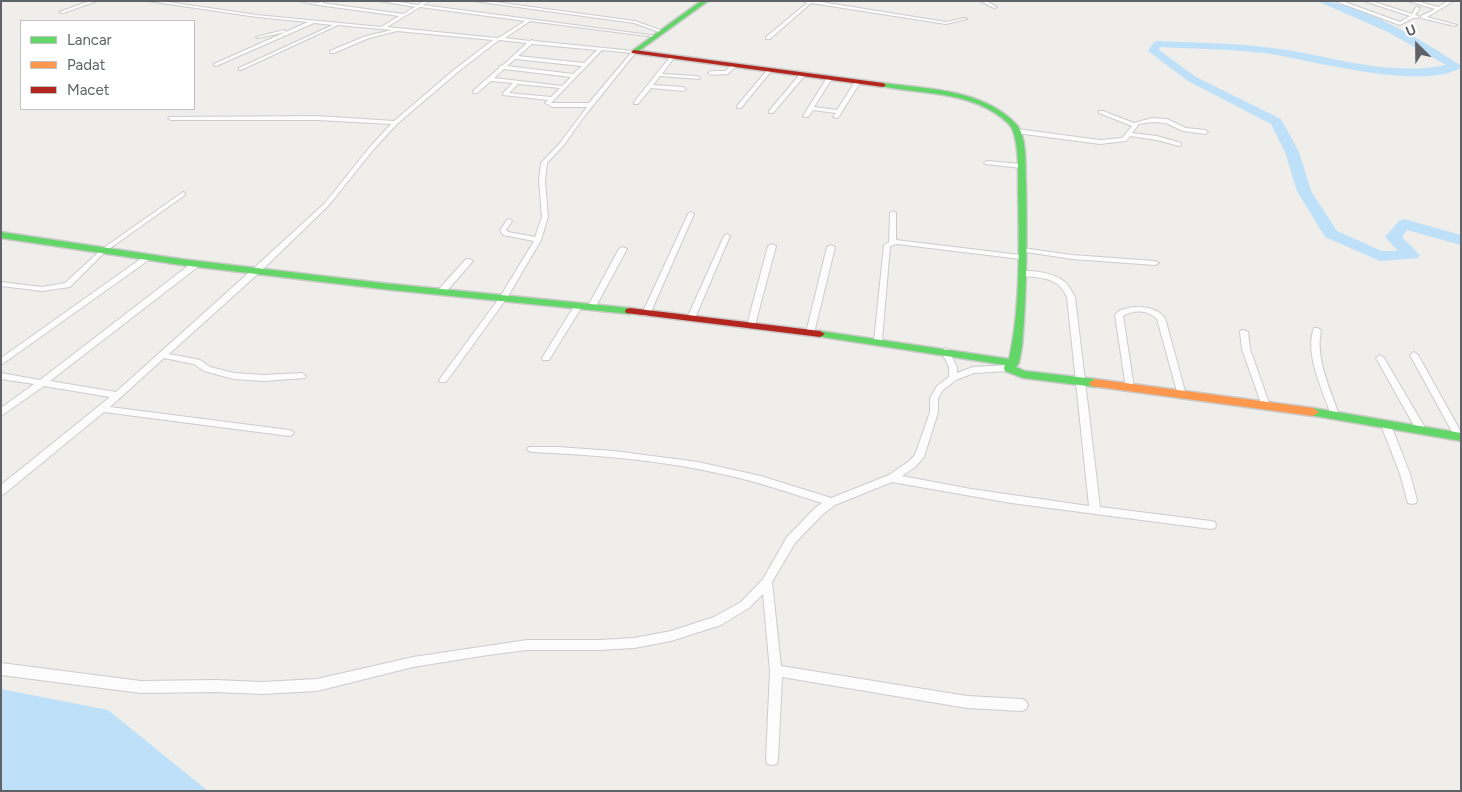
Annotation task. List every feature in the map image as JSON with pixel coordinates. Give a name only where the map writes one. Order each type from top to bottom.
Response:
[{"type":"street","points":[[61,12],[95,1]]},
{"type":"street","points":[[150,1],[229,13],[634,52],[858,81],[970,99],[1000,115],[1017,131],[1100,142],[1124,140],[1132,132],[1135,125],[1158,120],[1172,123],[1185,130],[1205,132]]},
{"type":"street","points":[[301,1],[404,15]]},
{"type":"street","points":[[318,4],[323,1]]},
{"type":"street","points":[[382,1],[529,20],[658,33]]},
{"type":"street","points":[[382,28],[428,1]]},
{"type":"street","points":[[476,1],[636,22],[658,33]]},
{"type":"street","points":[[444,380],[503,298],[538,240],[545,217],[542,181],[544,163],[562,144],[590,105],[634,52],[705,1]]},
{"type":"street","points":[[982,1],[995,7]]},
{"type":"street","points":[[1337,1],[1397,24],[1403,24],[1411,18],[1418,8]]},
{"type":"street","points":[[1366,1],[1411,18],[1423,17],[1458,26],[1461,22]]},
{"type":"street","points":[[1410,1],[1437,8]]},
{"type":"street","points":[[1423,17],[1452,1]]},
{"type":"street","points":[[768,38],[790,22],[808,2],[842,5],[946,23],[965,19]]},
{"type":"street","points":[[489,14],[505,5]]},
{"type":"street","points":[[560,23],[573,14]]},
{"type":"street","points":[[1,491],[102,409],[258,270],[327,204],[371,149],[395,123],[451,75],[529,20]]},
{"type":"street","points":[[258,37],[311,21]]},
{"type":"street","points":[[216,65],[311,21]]},
{"type":"street","points":[[241,69],[340,24]]},
{"type":"street","points":[[332,52],[368,37],[389,33],[397,29]]},
{"type":"street","points":[[475,92],[532,41]]},
{"type":"street","points":[[590,105],[550,105],[548,103],[601,49]]},
{"type":"street","points":[[513,57],[586,65]]},
{"type":"street","points":[[636,103],[672,58]]},
{"type":"street","points":[[711,73],[728,72],[734,66]]},
{"type":"street","points":[[501,67],[574,76]]},
{"type":"street","points":[[739,107],[770,70]]},
{"type":"street","points":[[771,112],[802,74]]},
{"type":"street","points":[[660,75],[697,78]]},
{"type":"street","points":[[806,116],[830,78]]},
{"type":"street","points":[[488,79],[562,87]]},
{"type":"street","points":[[811,108],[838,115],[858,81]]},
{"type":"street","points":[[517,82],[506,94],[551,99]]},
{"type":"street","points":[[650,86],[683,89]]},
{"type":"street","points":[[1101,112],[1135,125]]},
{"type":"street","points":[[171,118],[311,117],[395,123]]},
{"type":"street","points":[[1012,366],[1019,328],[1022,273],[1022,166],[1017,131]]},
{"type":"street","points":[[1128,134],[1157,138],[1179,144]]},
{"type":"street","points":[[987,163],[1022,166]]},
{"type":"street","points":[[1,284],[42,289],[67,285],[104,250],[184,194]]},
{"type":"street","points":[[892,242],[893,213]]},
{"type":"street","points":[[646,314],[691,214]]},
{"type":"street","points":[[509,221],[503,230],[505,234],[538,240]]},
{"type":"street","points":[[1,235],[196,264],[592,306],[878,341],[945,351],[1012,366],[1023,374],[1335,415],[1460,437]]},
{"type":"street","points":[[691,318],[727,236]]},
{"type":"street","points":[[878,341],[887,245],[892,242],[1021,254],[1155,263]]},
{"type":"street","points":[[751,325],[772,246]]},
{"type":"street","points":[[810,333],[831,247]]},
{"type":"street","points":[[592,306],[623,250]]},
{"type":"street","points":[[1,362],[149,258]]},
{"type":"street","points":[[442,291],[469,261]]},
{"type":"street","points":[[1,413],[196,264]]},
{"type":"street","points":[[1022,273],[1052,277],[1063,282],[1068,287],[1072,297],[1095,511]]},
{"type":"street","points":[[546,358],[579,305]]},
{"type":"street","points":[[1130,388],[1119,315],[1126,310],[1142,310],[1156,313],[1161,318],[1182,395]]},
{"type":"street","points":[[1317,330],[1314,339],[1317,356],[1335,415]]},
{"type":"street","points":[[1244,332],[1246,349],[1266,406]]},
{"type":"street","points":[[945,351],[953,367],[953,378]]},
{"type":"street","points":[[161,355],[196,362],[207,369],[234,376],[264,378],[302,376]]},
{"type":"street","points":[[1414,355],[1460,437]]},
{"type":"street","points":[[1380,358],[1422,431]]},
{"type":"street","points":[[1,669],[141,687],[207,686],[262,688],[317,684],[413,662],[527,645],[634,643],[671,636],[717,622],[745,604],[766,582],[790,540],[831,502],[892,478],[919,457],[934,412],[934,398],[940,388],[953,378],[973,370],[1012,366]]},
{"type":"street","points":[[1,376],[116,395]]},
{"type":"street","points":[[102,409],[289,433]]},
{"type":"street","points":[[1386,424],[1406,474],[1412,500]]},
{"type":"street","points":[[532,448],[584,450],[692,465],[750,477],[831,502]]},
{"type":"street","points":[[892,478],[932,487],[1095,511],[1211,525]]},
{"type":"street","points":[[766,582],[776,671],[772,759]]},
{"type":"street","points":[[776,671],[966,702],[1022,705]]},
{"type":"water","points":[[1,689],[108,710],[208,791],[1,791]]},
{"type":"waterway","points":[[1322,1],[1391,30],[1424,47],[1456,67],[1409,73],[1384,71],[1288,53],[1225,46],[1158,44],[1153,51],[1192,79],[1276,122],[1292,152],[1304,191],[1331,234],[1380,256],[1412,255],[1393,237],[1404,224],[1461,240]]},
{"type":"traffic: fast","points":[[634,52],[705,1]]},
{"type":"traffic: fast","points":[[883,85],[950,94],[983,104],[997,112],[1016,129],[1020,146],[1022,173],[1020,320],[1014,363],[1009,368],[1023,374],[1095,383]]},
{"type":"traffic: fast","points":[[1,235],[181,262],[382,286],[630,311]]},
{"type":"traffic: fast","points":[[820,334],[1014,363]]},
{"type":"traffic: fast","points":[[1313,412],[1461,437]]},
{"type":"traffic: slow","points":[[1095,383],[1313,412]]},
{"type":"traffic: jam","points":[[634,52],[883,85]]},
{"type":"traffic: jam","points":[[630,311],[820,334]]}]
